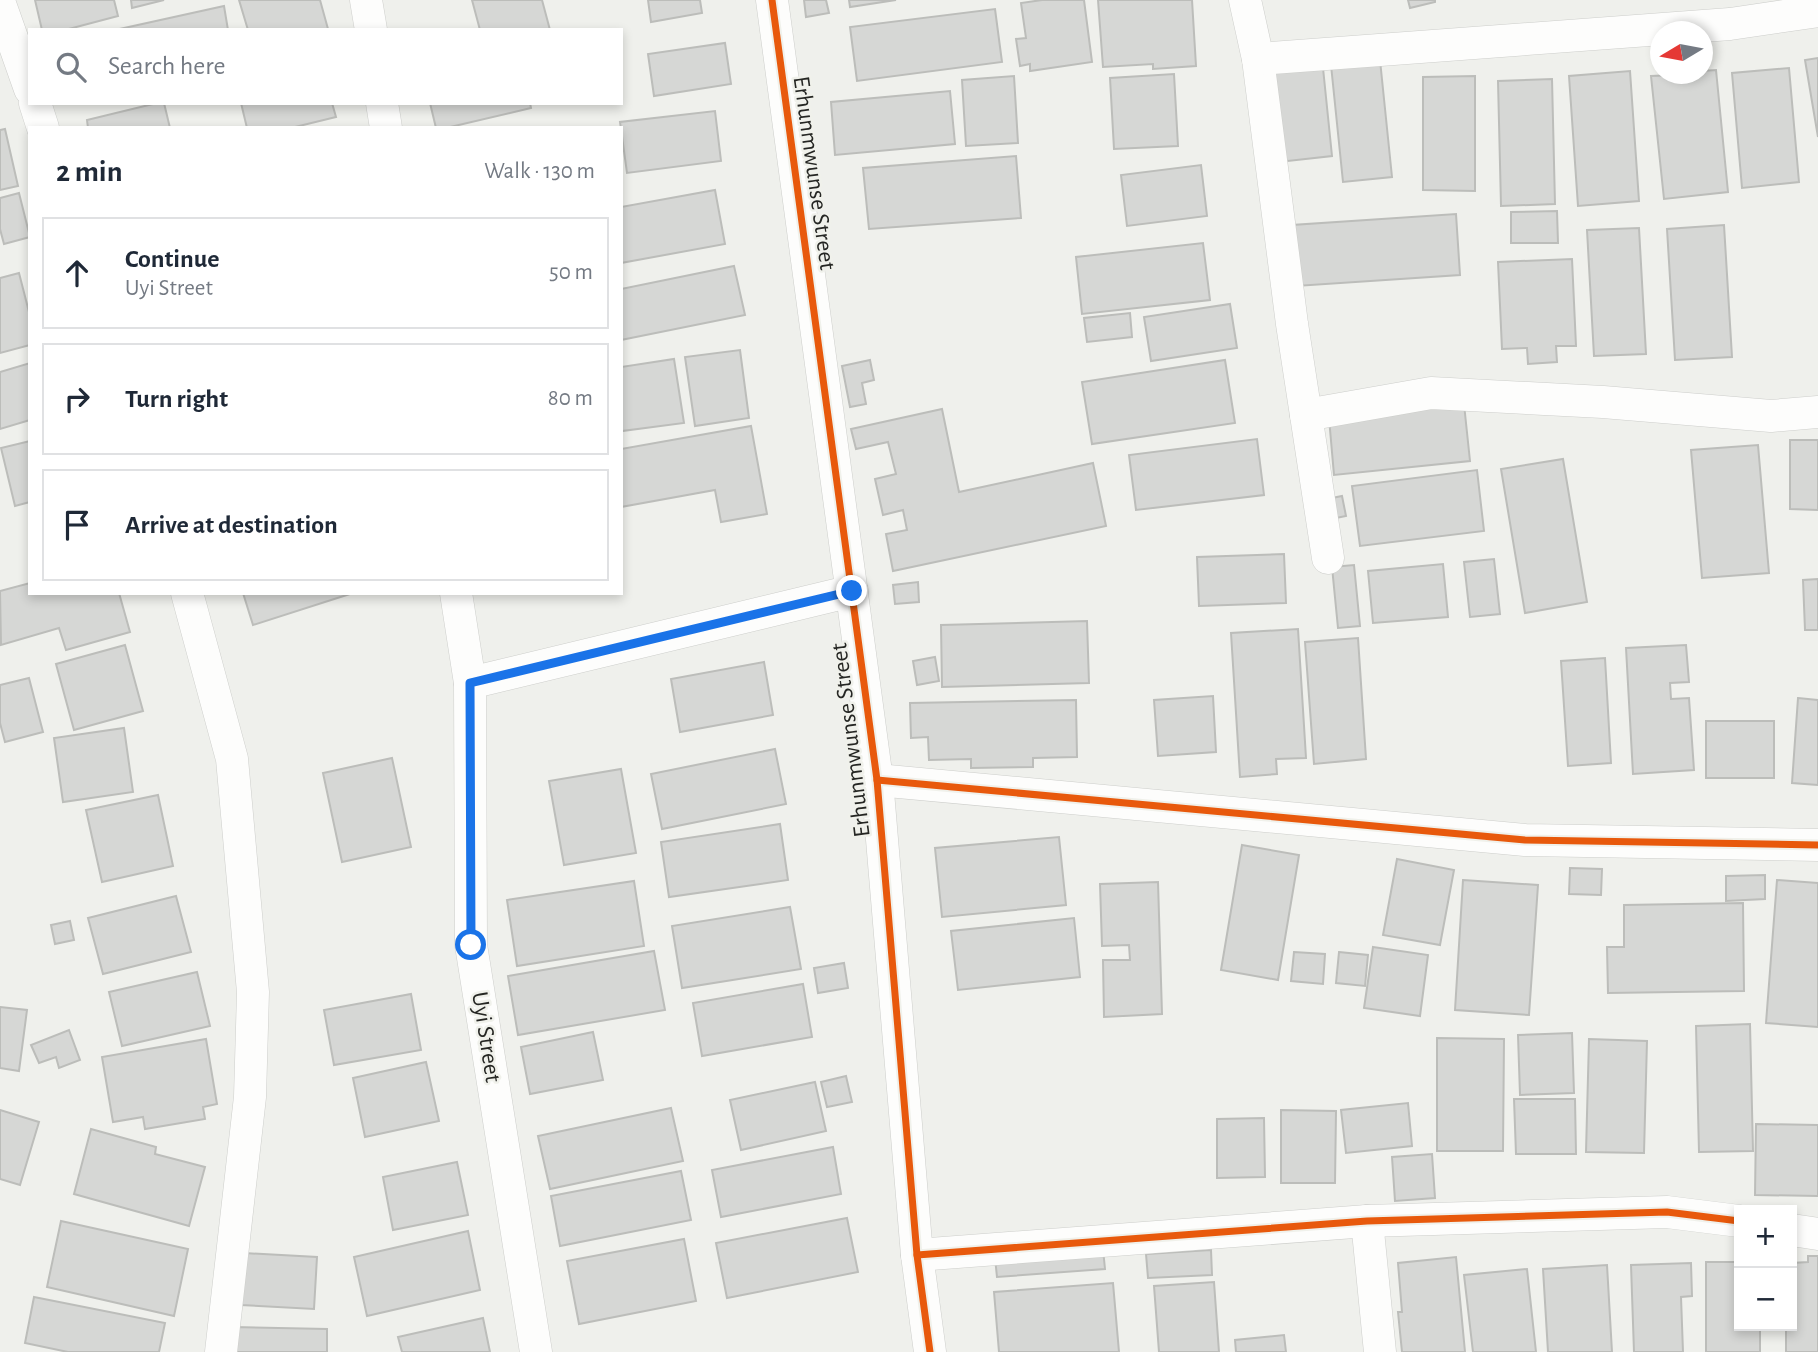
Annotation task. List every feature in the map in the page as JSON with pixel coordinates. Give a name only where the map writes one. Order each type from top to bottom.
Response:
[{"type":"street","points":[[366,0],[370,28]]},
{"type":"street","name":"Erhunmwunse Street","points":[[772,0],[877,780],[917,1255],[930,1352]]},
{"type":"street","points":[[1245,0],[1258,59],[1292,324],[1328,558]]},
{"type":"street","points":[[0,4],[28,83]]},
{"type":"street","points":[[1258,59],[1730,24],[1818,10]]},
{"type":"street","points":[[36,105],[42,126]]},
{"type":"street","points":[[382,105],[386,126]]},
{"type":"street","points":[[1306,415],[1431,393],[1603,402],[1771,416],[1818,412]]},
{"type":"street","points":[[470,683],[852,591]]},
{"type":"street","points":[[188,595],[232,759],[253,992],[250,1097],[221,1352]]},
{"type":"street","name":"Uyi Street","points":[[456,595],[470,683],[471,945],[536,1352]]},
{"type":"street","points":[[877,780],[1525,840],[1818,845]]},
{"type":"street","points":[[917,1255],[1367,1221],[1667,1212],[1734,1220]]},
{"type":"street","points":[[1367,1221],[1380,1352]]},
{"type":"street","points":[[1797,1231],[1818,1234]]},
{"type":"building","points":[[35,0],[114,0],[118,16],[73,28],[42,28]]},
{"type":"building","points":[[131,0],[164,0],[132,8]]},
{"type":"building","points":[[239,0],[320,0],[328,28],[247,28]]},
{"type":"building","points":[[472,0],[542,0],[549,28],[479,28]]},
{"type":"building","points":[[648,0],[700,0],[702,13],[651,22]]},
{"type":"building","points":[[804,0],[826,0],[829,13],[806,17]]},
{"type":"building","points":[[849,0],[896,0],[850,7]]},
{"type":"building","points":[[1084,0],[1092,62],[1030,71],[1030,64],[1020,66],[1016,39],[1026,38],[1021,3]]},
{"type":"building","points":[[1098,0],[1192,0],[1196,66],[1153,69],[1153,64],[1103,67]]},
{"type":"building","points":[[1408,0],[1435,0],[1435,2],[1410,8]]},
{"type":"building","points":[[224,6],[228,28],[124,28]]},
{"type":"building","points":[[995,9],[1002,62],[857,81],[850,27]]},
{"type":"building","points":[[725,43],[731,84],[654,96],[648,54]]},
{"type":"building","points":[[1818,58],[1818,137],[1805,60]]},
{"type":"building","points":[[1380,60],[1392,177],[1343,182],[1331,65]]},
{"type":"building","points":[[1323,68],[1332,156],[1279,162],[1269,73]]},
{"type":"building","points":[[1789,68],[1799,182],[1742,188],[1732,73]]},
{"type":"building","points":[[1713,70],[1716,70],[1728,192],[1664,199],[1652,84],[1713,84]]},
{"type":"building","points":[[1630,71],[1639,201],[1578,206],[1569,76]]},
{"type":"building","points":[[1174,74],[1178,146],[1114,149],[1110,78]]},
{"type":"building","points":[[1014,76],[1018,143],[966,146],[962,80]]},
{"type":"building","points":[[1475,76],[1475,191],[1423,190],[1423,77]]},
{"type":"building","points":[[1552,79],[1555,204],[1501,206],[1498,81]]},
{"type":"building","points":[[950,91],[955,144],[835,155],[831,102]]},
{"type":"building","points":[[149,105],[164,105],[170,126],[88,126],[87,120]]},
{"type":"building","points":[[241,105],[333,105],[336,117],[299,126],[247,126]]},
{"type":"building","points":[[430,105],[530,105],[531,108],[454,126],[436,126]]},
{"type":"building","points":[[715,111],[721,161],[627,173],[623,126],[620,122]]},
{"type":"building","points":[[5,129],[18,186],[0,190],[0,130]]},
{"type":"building","points":[[1016,156],[1021,218],[869,229],[863,168]]},
{"type":"building","points":[[1201,165],[1207,216],[1127,226],[1121,175]]},
{"type":"building","points":[[715,190],[725,244],[623,263],[623,207]]},
{"type":"building","points":[[19,193],[28,238],[4,244],[0,229],[0,198]]},
{"type":"building","points":[[1557,211],[1558,243],[1511,243],[1511,212]]},
{"type":"building","points":[[1456,214],[1460,275],[1296,286],[1292,225]]},
{"type":"building","points":[[1724,225],[1732,357],[1675,360],[1667,229]]},
{"type":"building","points":[[1639,228],[1646,354],[1594,356],[1587,230]]},
{"type":"building","points":[[1203,243],[1210,300],[1082,314],[1076,257]]},
{"type":"building","points":[[1572,259],[1576,346],[1556,346],[1557,362],[1528,364],[1527,348],[1502,349],[1498,262]]},
{"type":"building","points":[[734,266],[745,315],[623,340],[623,289]]},
{"type":"building","points":[[19,273],[28,308],[28,346],[0,353],[0,278]]},
{"type":"building","points":[[1230,304],[1237,348],[1151,361],[1144,317]]},
{"type":"building","points":[[1130,313],[1132,337],[1087,342],[1084,318]]},
{"type":"building","points":[[740,350],[749,418],[695,426],[685,357]]},
{"type":"building","points":[[674,359],[684,423],[623,431],[623,367]]},
{"type":"building","points":[[870,360],[874,380],[862,383],[866,404],[850,407],[842,366]]},
{"type":"building","points":[[1225,360],[1235,423],[1092,444],[1082,382]]},
{"type":"building","points":[[28,364],[28,421],[0,429],[0,372]]},
{"type":"building","points":[[1464,404],[1470,461],[1334,475],[1329,418]]},
{"type":"building","points":[[942,409],[959,492],[1093,463],[1106,526],[893,571],[886,534],[907,530],[903,510],[883,515],[875,479],[896,474],[888,442],[856,449],[851,429]]},
{"type":"building","points":[[751,426],[767,514],[721,522],[715,490],[623,507],[623,449]]},
{"type":"building","points":[[1257,439],[1264,495],[1136,510],[1129,455]]},
{"type":"building","points":[[1790,440],[1818,440],[1818,510],[1790,509]]},
{"type":"building","points":[[28,441],[28,503],[15,506],[1,448]]},
{"type":"building","points":[[1758,445],[1769,573],[1702,578],[1691,450]]},
{"type":"building","points":[[1563,459],[1587,602],[1525,613],[1501,469]]},
{"type":"building","points":[[1477,470],[1484,531],[1360,546],[1352,486]]},
{"type":"building","points":[[1342,496],[1346,516],[1326,520],[1322,500]]},
{"type":"building","points":[[1284,554],[1286,603],[1199,606],[1197,557]]},
{"type":"building","points":[[1494,559],[1500,614],[1470,617],[1464,562]]},
{"type":"building","points":[[1443,564],[1448,617],[1373,623],[1368,571]]},
{"type":"building","points":[[1354,565],[1360,626],[1338,628],[1332,567]]},
{"type":"building","points":[[1818,579],[1818,630],[1805,630],[1803,580]]},
{"type":"building","points":[[918,582],[919,602],[895,604],[893,585]]},
{"type":"building","points":[[28,584],[28,595],[120,595],[130,632],[66,650],[59,628],[1,645],[0,591]]},
{"type":"building","points":[[244,595],[347,595],[253,625]]},
{"type":"building","points":[[1087,621],[1089,683],[942,687],[941,625]]},
{"type":"building","points":[[1298,629],[1306,758],[1276,759],[1277,774],[1240,777],[1231,633]]},
{"type":"building","points":[[1358,638],[1366,759],[1314,764],[1305,642]]},
{"type":"building","points":[[125,645],[143,711],[74,730],[56,664]]},
{"type":"building","points":[[1686,645],[1689,682],[1670,683],[1671,699],[1689,698],[1694,770],[1633,774],[1626,648]]},
{"type":"building","points":[[935,657],[939,681],[917,685],[913,661]]},
{"type":"building","points":[[1605,658],[1611,763],[1568,766],[1561,661]]},
{"type":"building","points":[[764,662],[773,715],[680,732],[671,679]]},
{"type":"building","points":[[29,678],[43,732],[5,742],[0,723],[0,685]]},
{"type":"building","points":[[1213,696],[1216,752],[1158,756],[1154,700]]},
{"type":"building","points":[[1798,698],[1818,700],[1818,785],[1792,783]]},
{"type":"building","points":[[1076,700],[1077,757],[1033,758],[1033,767],[971,768],[971,759],[929,760],[928,737],[911,738],[910,703]]},
{"type":"building","points":[[1706,721],[1774,721],[1774,778],[1706,778]]},
{"type":"building","points":[[124,728],[133,792],[63,802],[54,738]]},
{"type":"building","points":[[775,749],[786,804],[662,829],[651,774]]},
{"type":"building","points":[[392,758],[411,847],[342,862],[323,773]]},
{"type":"building","points":[[621,769],[636,853],[564,865],[549,781]]},
{"type":"building","points":[[158,795],[173,866],[102,882],[86,810]]},
{"type":"building","points":[[780,824],[788,880],[669,897],[661,842]]},
{"type":"building","points":[[1059,837],[1066,905],[942,917],[935,848]]},
{"type":"building","points":[[1242,845],[1299,855],[1278,980],[1221,970]]},
{"type":"building","points":[[1397,859],[1454,870],[1440,945],[1383,935]]},
{"type":"building","points":[[1570,868],[1602,869],[1601,895],[1569,894]]},
{"type":"building","points":[[1765,875],[1765,899],[1726,901],[1726,876]]},
{"type":"building","points":[[1463,880],[1538,885],[1529,1015],[1455,1010]]},
{"type":"building","points":[[1777,880],[1818,883],[1818,1027],[1766,1023]]},
{"type":"building","points":[[634,881],[644,946],[517,966],[507,900]]},
{"type":"building","points":[[1158,882],[1162,1014],[1104,1017],[1103,960],[1130,960],[1129,945],[1102,946],[1100,884]]},
{"type":"building","points":[[176,896],[191,952],[103,974],[88,918]]},
{"type":"building","points":[[1743,903],[1744,991],[1608,993],[1607,947],[1624,947],[1624,905]]},
{"type":"building","points":[[790,907],[801,969],[682,988],[672,926]]},
{"type":"building","points":[[1074,918],[1080,977],[958,990],[951,931]]},
{"type":"building","points":[[70,921],[74,940],[55,944],[51,925]]},
{"type":"building","points":[[1373,947],[1428,955],[1420,1016],[1364,1008]]},
{"type":"building","points":[[654,951],[665,1010],[518,1035],[508,976]]},
{"type":"building","points":[[1294,952],[1325,954],[1323,984],[1291,981]]},
{"type":"building","points":[[1339,952],[1368,955],[1365,986],[1336,983]]},
{"type":"building","points":[[844,963],[848,988],[818,993],[814,968]]},
{"type":"building","points":[[197,972],[210,1026],[122,1046],[109,992]]},
{"type":"building","points":[[803,984],[812,1037],[702,1056],[693,1003]]},
{"type":"building","points":[[411,994],[421,1050],[334,1065],[324,1010]]},
{"type":"building","points":[[0,1007],[27,1010],[19,1071],[0,1068]]},
{"type":"building","points":[[1750,1024],[1753,1151],[1699,1152],[1696,1026]]},
{"type":"building","points":[[69,1030],[80,1060],[59,1068],[56,1057],[39,1063],[31,1045]]},
{"type":"building","points":[[593,1032],[603,1080],[530,1094],[521,1047]]},
{"type":"building","points":[[1572,1033],[1574,1093],[1520,1095],[1518,1035]]},
{"type":"building","points":[[1437,1038],[1504,1039],[1503,1151],[1437,1151]]},
{"type":"building","points":[[206,1039],[217,1104],[203,1107],[205,1119],[145,1129],[143,1117],[113,1122],[102,1057]]},
{"type":"building","points":[[1589,1039],[1647,1041],[1644,1153],[1586,1152]]},
{"type":"building","points":[[426,1062],[439,1121],[365,1137],[353,1078]]},
{"type":"building","points":[[846,1076],[852,1102],[827,1107],[821,1082]]},
{"type":"building","points":[[815,1082],[826,1131],[741,1150],[730,1100]]},
{"type":"building","points":[[1514,1099],[1575,1099],[1576,1154],[1516,1154]]},
{"type":"building","points":[[1408,1103],[1412,1146],[1346,1153],[1341,1110]]},
{"type":"building","points":[[671,1108],[683,1161],[550,1189],[538,1136]]},
{"type":"building","points":[[0,1110],[39,1122],[20,1185],[0,1179]]},
{"type":"building","points":[[1281,1110],[1336,1111],[1335,1183],[1281,1183]]},
{"type":"building","points":[[1264,1118],[1265,1177],[1217,1178],[1217,1119]]},
{"type":"building","points":[[1756,1124],[1818,1125],[1818,1196],[1755,1195]]},
{"type":"building","points":[[91,1129],[156,1147],[155,1154],[205,1167],[189,1226],[74,1194]]},
{"type":"building","points":[[833,1147],[841,1194],[721,1217],[712,1170]]},
{"type":"building","points":[[1432,1154],[1435,1198],[1395,1201],[1392,1157]]},
{"type":"building","points":[[457,1162],[468,1215],[393,1230],[383,1177]]},
{"type":"building","points":[[681,1171],[691,1220],[560,1246],[551,1196]]},
{"type":"building","points":[[847,1218],[858,1272],[727,1298],[716,1243]]},
{"type":"building","points":[[61,1221],[188,1249],[174,1316],[47,1287]]},
{"type":"building","points":[[468,1231],[480,1290],[367,1316],[354,1257]]},
{"type":"building","points":[[684,1239],[696,1301],[579,1324],[567,1261]]},
{"type":"building","points":[[1103,1249],[1105,1269],[997,1277],[995,1258]]},
{"type":"building","points":[[1211,1250],[1212,1275],[1148,1278],[1146,1254]]},
{"type":"building","points":[[244,1253],[317,1257],[314,1309],[241,1305]]},
{"type":"building","points":[[1808,1256],[1818,1256],[1818,1352],[1786,1352],[1786,1331],[1797,1331],[1797,1263],[1808,1262]]},
{"type":"building","points":[[1456,1257],[1465,1352],[1402,1352],[1398,1312],[1402,1312],[1398,1263]]},
{"type":"building","points":[[1706,1262],[1734,1262],[1734,1331],[1760,1331],[1760,1352],[1706,1352]]},
{"type":"building","points":[[1691,1263],[1692,1296],[1681,1297],[1683,1352],[1634,1352],[1631,1265]]},
{"type":"building","points":[[1607,1265],[1612,1352],[1548,1352],[1543,1269]]},
{"type":"building","points":[[1527,1269],[1536,1352],[1473,1352],[1464,1275]]},
{"type":"building","points":[[1214,1282],[1219,1352],[1159,1352],[1154,1286]]},
{"type":"building","points":[[1113,1283],[1119,1352],[999,1352],[994,1292]]},
{"type":"building","points":[[34,1297],[165,1323],[159,1352],[68,1352],[25,1343]]},
{"type":"building","points":[[483,1318],[490,1352],[402,1352],[398,1337]]},
{"type":"building","points":[[233,1327],[327,1329],[327,1352],[233,1352]]},
{"type":"building","points":[[1284,1335],[1286,1352],[1236,1352],[1235,1340]]},
{"type":"cycle path","points":[[772,0],[877,780],[917,1255],[930,1352]]},
{"type":"cycle path","points":[[877,780],[1525,840],[1818,845]]},
{"type":"cycle path","points":[[917,1255],[1367,1221],[1667,1212],[1734,1220]]},
{"type":"route","points":[[471,945],[470,683],[852,591]]}]
